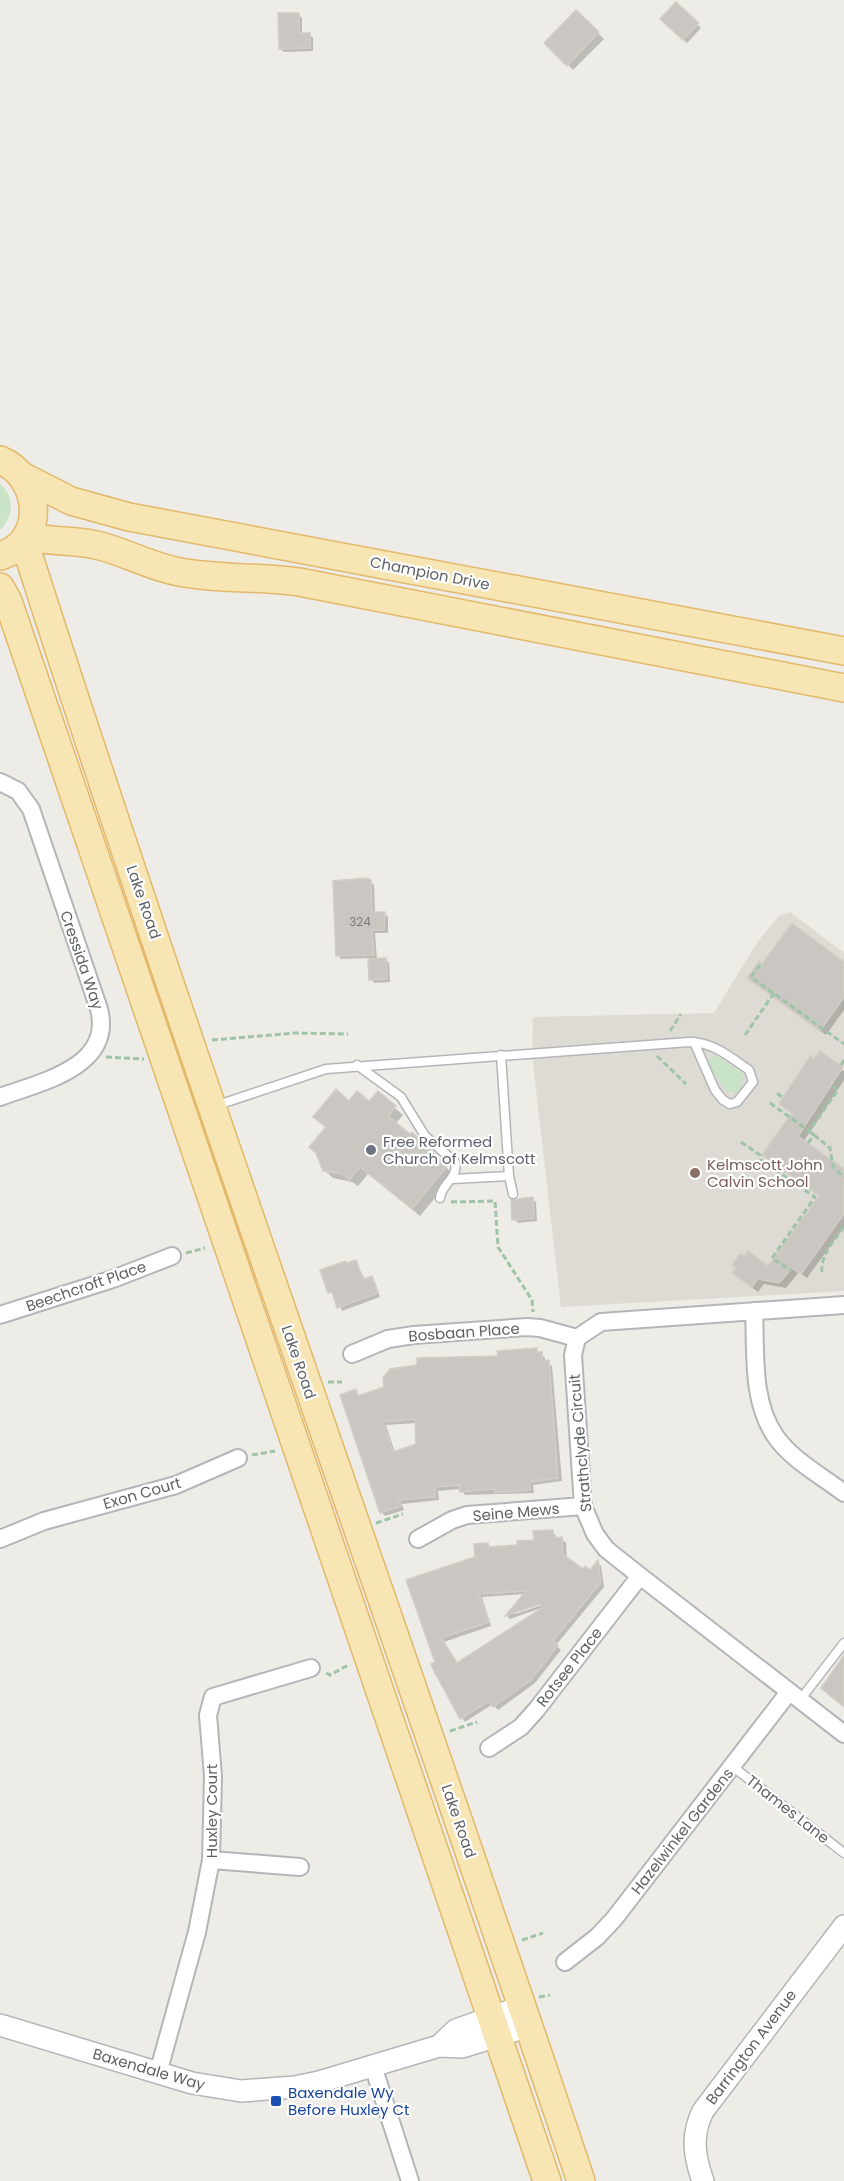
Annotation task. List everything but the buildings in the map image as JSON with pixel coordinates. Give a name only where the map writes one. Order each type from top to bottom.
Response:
[{"type":"main road","points":[[0,556],[12,552],[26,538],[33,521],[34,505],[7,463]]},
{"type":"main road","name":"Champion Drive","points":[[7,463],[71,501],[129,517],[844,651]]},
{"type":"main road","points":[[26,538],[98,545],[153,566],[197,575],[299,582],[844,688]]},
{"type":"main road","name":"Lake Road","points":[[26,538],[261,1253],[581,2181]]},
{"type":"main road","name":"Lake Road","points":[[0,587],[9,601],[547,2181]]},
{"type":"main road","points":[[183,1116],[212,1107]]},
{"type":"street","name":"Cressida Way","points":[[0,782],[18,791],[31,809],[99,1009],[102,1026],[101,1035],[93,1051],[78,1065],[48,1080],[0,1097]]},
{"type":"street","name":"Beechcroft Place","points":[[0,1315],[113,1279],[172,1256]]},
{"type":"street","points":[[577,1338],[602,1323],[844,1305]]},
{"type":"street","points":[[754,1311],[759,1396],[768,1424],[789,1451],[844,1493]]},
{"type":"street","name":"Bosbaan Place","points":[[352,1354],[388,1339],[414,1335],[540,1328],[577,1338]]},
{"type":"street","name":"Strathclyde Circuit","points":[[577,1338],[573,1355],[583,1506],[587,1520],[606,1549],[844,1734]]},
{"type":"street","name":"Exon Court","points":[[0,1539],[44,1521],[176,1485],[238,1458]]},
{"type":"street","name":"Seine Mews","points":[[418,1539],[452,1520],[467,1515],[583,1506]]},
{"type":"street","name":"Rotsee Place","points":[[489,1748],[521,1727],[537,1709],[640,1576]]},
{"type":"street","name":"Huxley Court","points":[[159,2073],[197,1932],[211,1860],[213,1776],[208,1715],[213,1697],[311,1668]]},
{"type":"street","name":"Hazelwinkel Gardens","points":[[566,1962],[597,1937],[614,1919],[732,1766],[794,1696]]},
{"type":"street","points":[[211,1860],[300,1867]]},
{"type":"street","name":"Barrington Avenue","points":[[703,2181],[694,2147],[703,2111],[844,1926]]},
{"type":"street","name":"Baxendale Way","points":[[0,2025],[192,2083],[251,2091],[295,2087],[439,2046],[462,2047],[495,2026],[526,2016]]},
{"type":"street","points":[[373,2066],[410,2181]]},
{"type":"lane","points":[[212,1107],[310,1073],[357,1065],[694,1042],[720,1050],[752,1073],[750,1088],[738,1102],[730,1104],[719,1097],[694,1042]]},
{"type":"lane","points":[[501,1055],[509,1176],[513,1194]]},
{"type":"lane","points":[[357,1065],[401,1097],[425,1136],[455,1162],[456,1170],[452,1179],[441,1191],[440,1198]]},
{"type":"lane","points":[[452,1179],[509,1176]]},
{"type":"lane","points":[[794,1696],[844,1643]]},
{"type":"lane","name":"Thames Lane","points":[[732,1766],[844,1853]]},
{"type":"path","points":[[760,965],[751,977],[844,1044]]},
{"type":"path","points":[[744,1035],[774,993]]},
{"type":"path","points":[[666,1038],[681,1014]]},
{"type":"path","points":[[209,1041],[295,1033],[348,1034]]},
{"type":"path","points":[[653,1052],[686,1084]]},
{"type":"path","points":[[104,1057],[138,1060],[150,1057]]},
{"type":"path","points":[[841,1065],[844,1060]]},
{"type":"path","points":[[809,1131],[838,1090],[833,1086]]},
{"type":"path","points":[[777,1093],[782,1096]]},
{"type":"path","points":[[770,1103],[830,1148],[833,1167],[844,1177]]},
{"type":"path","points":[[808,1143],[814,1136]]},
{"type":"path","points":[[741,1142],[760,1155],[761,1160],[815,1197],[772,1258],[777,1264],[792,1271]]},
{"type":"path","points":[[450,1199],[451,1204],[495,1201],[498,1247],[532,1300],[534,1320]]},
{"type":"path","points":[[822,1272],[821,1266],[844,1227]]},
{"type":"path","points":[[172,1256],[215,1245]]},
{"type":"path","points":[[238,1458],[284,1449]]},
{"type":"path","points":[[369,1525],[403,1514]]},
{"type":"path","points":[[311,1668],[330,1674],[357,1660]]},
{"type":"path","points":[[448,1732],[477,1722]]},
{"type":"path","points":[[513,1943],[543,1933]]},
{"type":"shaded area","name":"Kelmscott John Calvin School","points":[[790,912],[844,953],[844,1291],[561,1307],[532,1055],[533,1017],[714,1013],[758,941],[779,916]]},
{"type":"green space","points":[[0,484],[8,495],[11,507],[8,519],[0,530]]},
{"type":"green space","points":[[715,1055],[743,1074],[744,1081],[737,1092],[726,1091],[709,1066],[708,1060]]},
{"type":"place","name":"Free Reformed Church of Kelmscott","points":[[371,1150]]},
{"type":"place","name":"Kelmscott John Calvin School","points":[[695,1173]]},
{"type":"place","name":"Baxendale Wy Before Huxley Ct","points":[[276,2101]]}]
